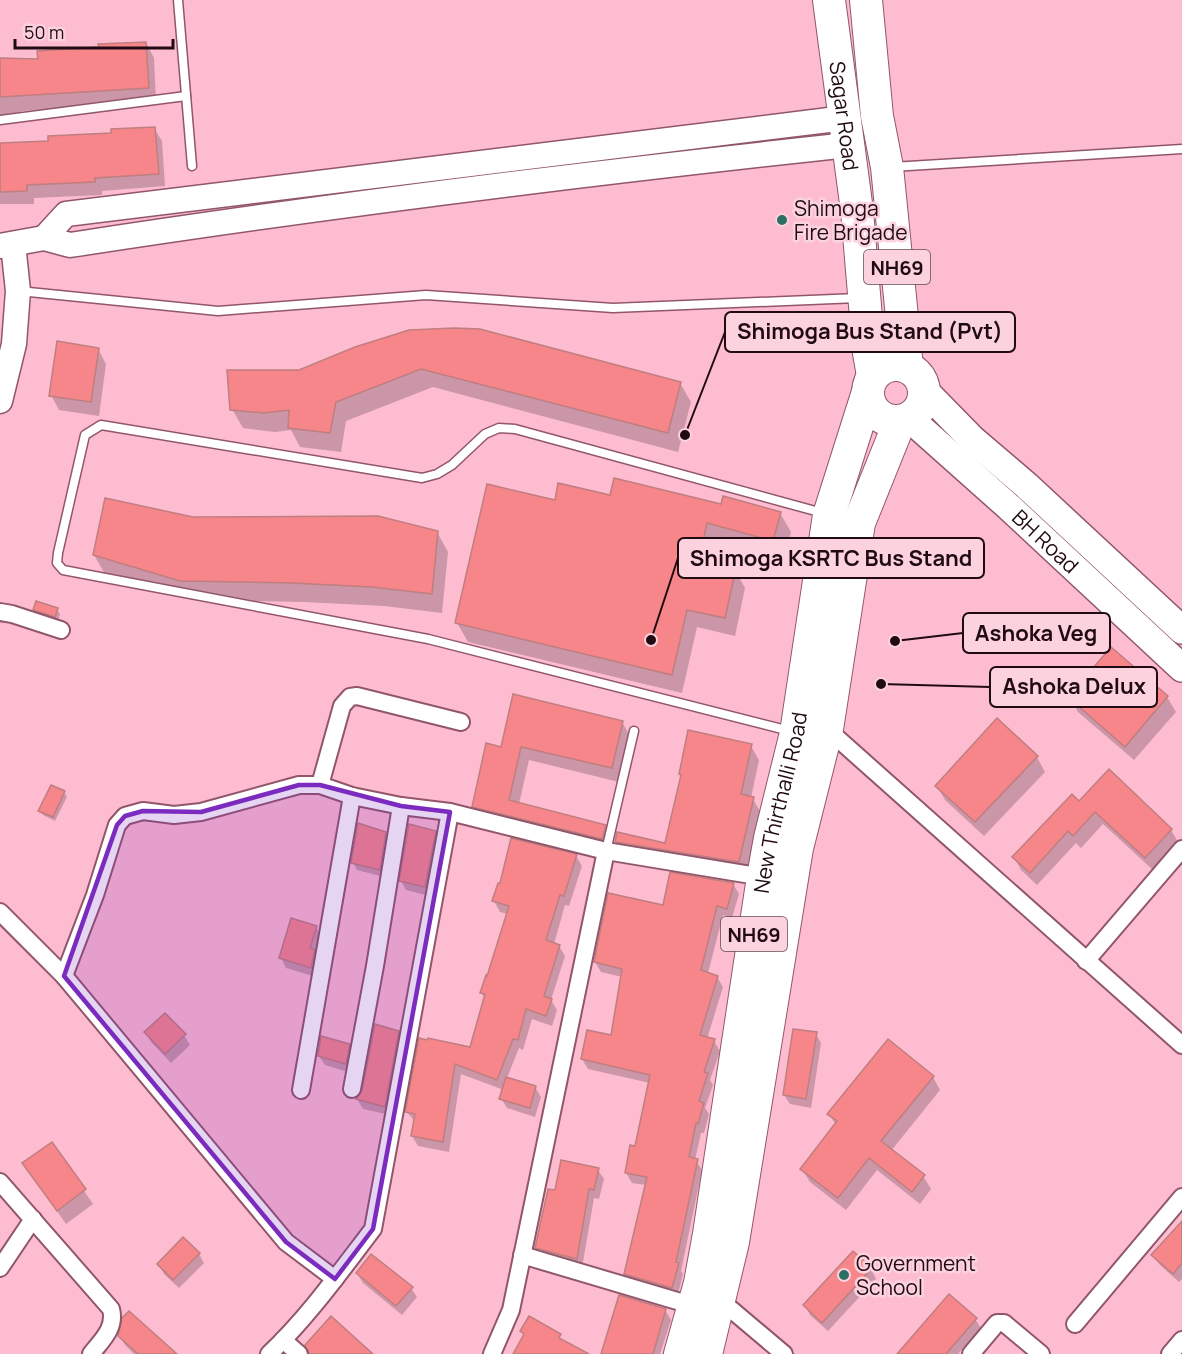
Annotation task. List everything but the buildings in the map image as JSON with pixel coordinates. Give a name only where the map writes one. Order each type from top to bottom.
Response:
[{"type":"highway","name":"Sagar Road","points":[[829,0],[857,211],[870,385]]},
{"type":"highway","name":"Sagar Road","points":[[866,0],[877,116],[916,379]]},
{"type":"highway","points":[[870,385],[880,369],[888,366],[897,365],[916,379]]},
{"type":"highway","name":"NH69","points":[[870,385],[871,406],[876,414],[885,419],[904,419],[920,409],[924,400],[916,379]]},
{"type":"highway","name":"New Thirthalli Road","points":[[680,1354],[707,1303],[709,1234],[763,877],[844,519],[870,385]]},
{"type":"highway","name":"New Thirthalli Road","points":[[844,519],[904,419]]},
{"type":"highway","name":"NH69","points":[[706,1354],[707,1303],[733,1242],[797,848],[827,729],[844,519]]},
{"type":"main road","name":"BH Road","points":[[916,379],[972,439],[1027,486],[1182,630]]},
{"type":"main road","name":"BH Road","points":[[904,419],[1009,507],[1182,668]]},
{"type":"street","points":[[0,401],[7,343],[18,291],[7,245],[44,238],[70,246],[242,219],[678,164],[847,132]]},
{"type":"street","points":[[0,612],[61,630]]},
{"type":"street","points":[[320,785],[342,706],[350,697],[357,696],[461,722]]},
{"type":"street","points":[[827,729],[1182,1045]]},
{"type":"street","points":[[64,976],[95,896],[117,825],[125,816],[143,811],[174,815],[201,812],[299,785],[320,785],[352,796],[401,806],[450,812],[606,851],[763,877]]},
{"type":"street","points":[[301,1090],[352,796]]},
{"type":"street","points":[[352,1089],[401,806]]},
{"type":"street","points":[[269,1354],[335,1279],[373,1229],[450,812]]},
{"type":"street","points":[[1086,961],[1182,849]]},
{"type":"street","points":[[492,1354],[511,1310],[606,851]]},
{"type":"street","points":[[0,912],[64,976],[285,1242],[335,1279]]},
{"type":"street","points":[[0,1182],[111,1309],[113,1317],[111,1328],[91,1354]]},
{"type":"street","points":[[1075,1323],[1182,1197]]},
{"type":"street","points":[[0,1268],[33,1219]]},
{"type":"street","points":[[522,1255],[707,1303],[784,1354]]},
{"type":"street","points":[[971,1354],[997,1323],[1004,1323],[1041,1354]]},
{"type":"street","points":[[283,1340],[299,1354]]},
{"type":"street","points":[[1170,1354],[1182,1340]]},
{"type":"lane","points":[[178,0],[192,166]]},
{"type":"lane","points":[[0,120],[186,96]]},
{"type":"lane","points":[[886,167],[1182,149]]},
{"type":"lane","points":[[18,291],[218,311],[426,295],[613,308],[865,298]]},
{"type":"lane","points":[[796,733],[428,639],[63,570],[57,563],[58,553],[85,435],[101,425],[422,478],[437,474],[452,465],[485,434],[499,428],[515,429],[844,519]]},
{"type":"lane","points":[[606,851],[634,731]]},
{"type":"highlighted area","points":[[299,785],[320,785],[401,806],[450,812],[373,1229],[335,1279],[286,1242],[64,976],[117,825],[125,816],[143,811],[201,812]]},
{"type":"place","name":"Shimoga Fire Brigade","points":[[782,220]]},
{"type":"place","name":"Shimoga Bus Stand (Pvt)","points":[[685,435]]},
{"type":"place","name":"Shimoga KSRTC Bus Stand","points":[[651,640]]},
{"type":"place","name":"Ashoka Veg","points":[[895,641]]},
{"type":"place","name":"Ashoka Delux","points":[[881,684]]},
{"type":"place","name":"Government School","points":[[844,1275]]}]
